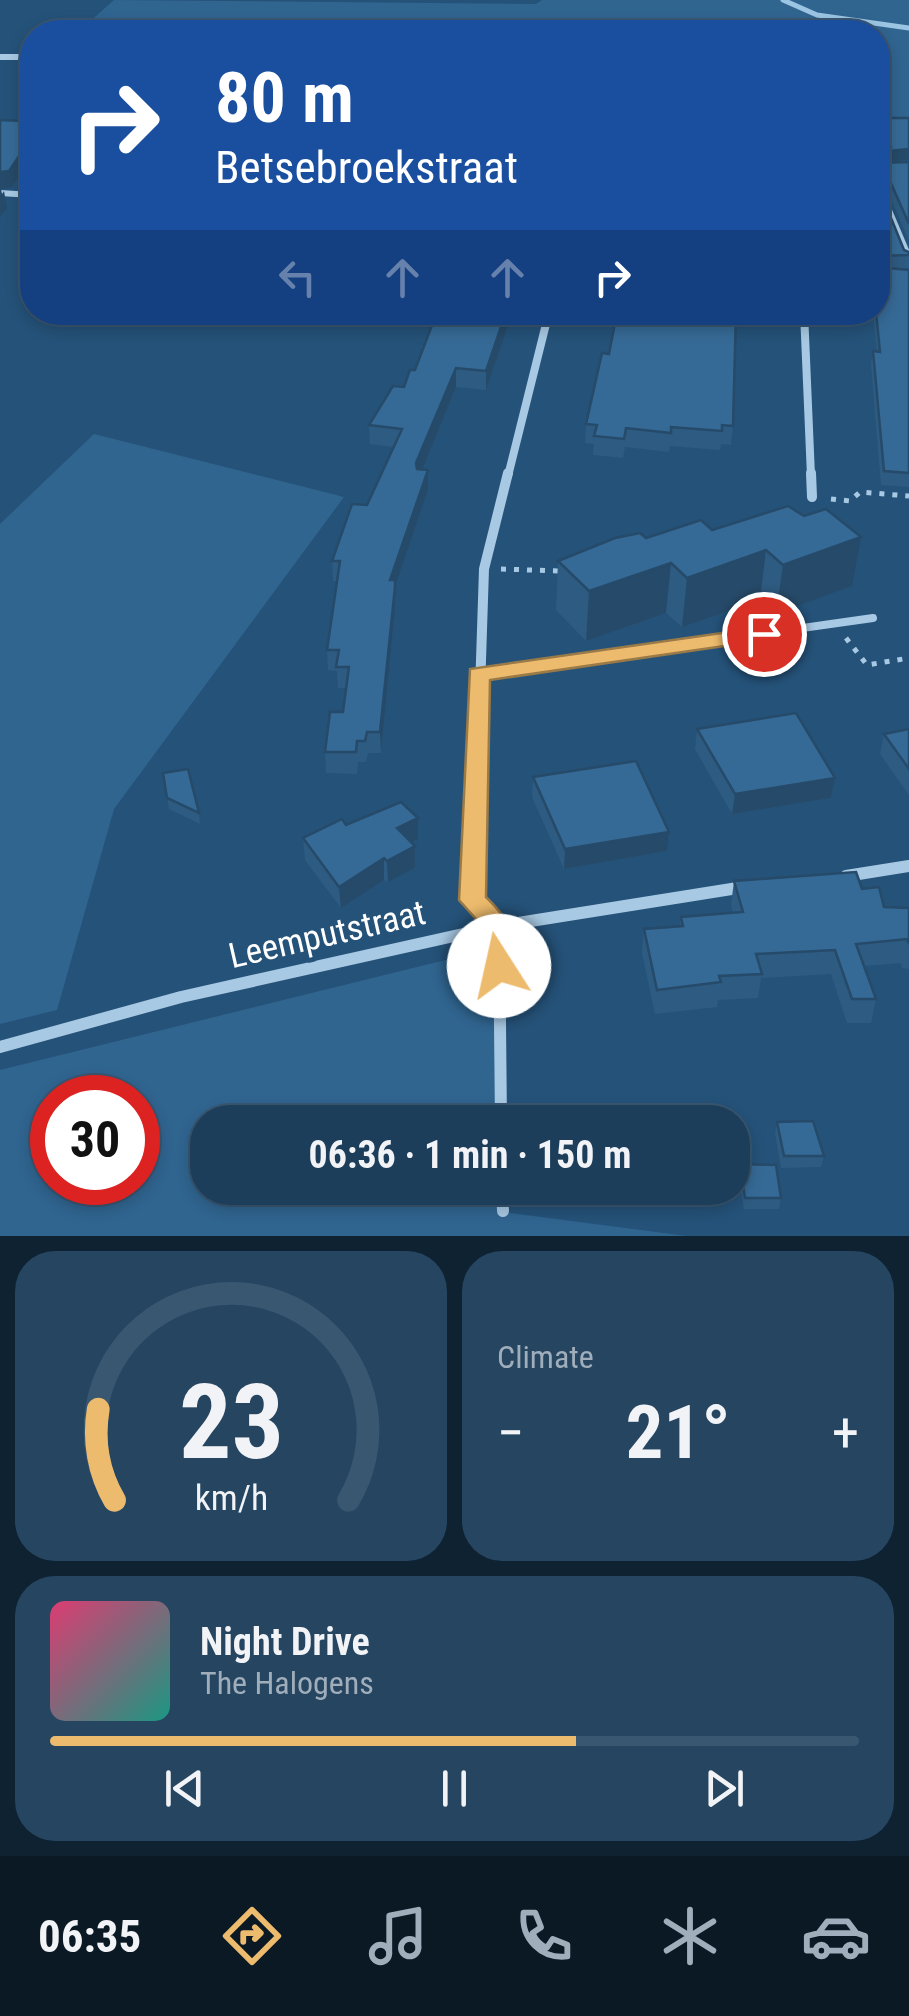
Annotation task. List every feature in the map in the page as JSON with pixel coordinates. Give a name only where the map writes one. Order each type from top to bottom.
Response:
[{"type":"street","points":[[890,215],[909,260]]},
{"type":"street","points":[[502,1105],[498,926],[473,900],[478,674],[484,569],[546,325]]},
{"type":"street","points":[[805,325],[812,497]]},
{"type":"street","points":[[829,877],[909,866]]},
{"type":"street","name":"Leemputstraat","points":[[0,1047],[181,997],[498,926],[752,886]]},
{"type":"street","points":[[503,1205],[503,1211]]},
{"type":"lane","points":[[478,674],[872,618]]},
{"type":"path","points":[[812,497],[850,501],[860,492],[909,496]]},
{"type":"path","points":[[484,569],[571,572]]},
{"type":"path","points":[[835,624],[868,665],[909,658]]},
{"type":"shaded area","points":[[114,0],[536,4],[542,0],[909,0],[909,117],[890,117],[890,20],[92,20]]},
{"type":"shaded area","points":[[94,434],[344,497],[114,809],[57,1010],[0,1024],[0,524]]},
{"type":"shaded area","points":[[506,945],[503,1105],[190,1105],[190,1205],[503,1205],[503,1212],[687,1236],[0,1236],[0,1070]]},
{"type":"building","points":[[890,118],[909,118],[909,149],[890,151]]},
{"type":"building","points":[[0,120],[20,121],[20,155],[9,171],[0,172]]},
{"type":"building","points":[[909,162],[909,224],[890,181],[890,163]]},
{"type":"building","points":[[890,216],[904,250],[909,255],[890,256]]},
{"type":"building","points":[[890,268],[909,270],[909,473],[884,471],[873,351],[880,352],[877,325],[890,325]]},
{"type":"building","points":[[432,325],[502,325],[486,371],[456,368],[416,463],[417,469],[428,470],[390,580],[395,580],[395,587],[380,732],[367,732],[365,741],[357,741],[356,752],[325,752],[330,712],[343,712],[349,667],[336,667],[339,650],[327,650],[340,561],[332,561],[352,504],[367,505],[402,429],[369,425],[393,386],[404,387],[410,370],[415,370]]},
{"type":"building","points":[[615,325],[736,325],[733,426],[722,425],[722,431],[671,427],[671,433],[626,428],[624,439],[594,436],[597,425],[586,424],[602,353],[609,354]]},
{"type":"building","points":[[788,506],[804,516],[826,509],[861,537],[783,565],[766,550],[687,578],[671,563],[589,591],[558,561],[615,538],[640,533],[646,538],[701,520],[712,530]]},
{"type":"building","points":[[796,713],[835,778],[735,794],[697,729]]},
{"type":"building","points":[[909,729],[909,769],[884,734]]},
{"type":"building","points":[[636,761],[669,832],[565,849],[533,777]]},
{"type":"building","points":[[188,769],[199,813],[167,798],[163,773]]},
{"type":"building","points":[[401,802],[418,818],[397,828],[415,846],[387,861],[384,858],[339,887],[303,838],[342,819],[346,825]]},
{"type":"building","points":[[856,872],[862,889],[879,887],[884,907],[909,908],[909,944],[907,939],[856,944],[876,999],[852,999],[835,950],[756,954],[762,974],[719,976],[721,982],[657,990],[644,929],[683,926],[681,917],[743,912],[734,881]]},
{"type":"building","points":[[813,1121],[824,1156],[784,1156],[777,1122]]},
{"type":"building","points":[[750,1164],[776,1165],[781,1198],[750,1198]]},
{"type":"waterway","points":[[783,0],[817,15],[852,20]]},
{"type":"waterway","points":[[890,25],[909,28]]},
{"type":"route","points":[[499,966],[498,926],[473,900],[478,674],[764,634]]}]
